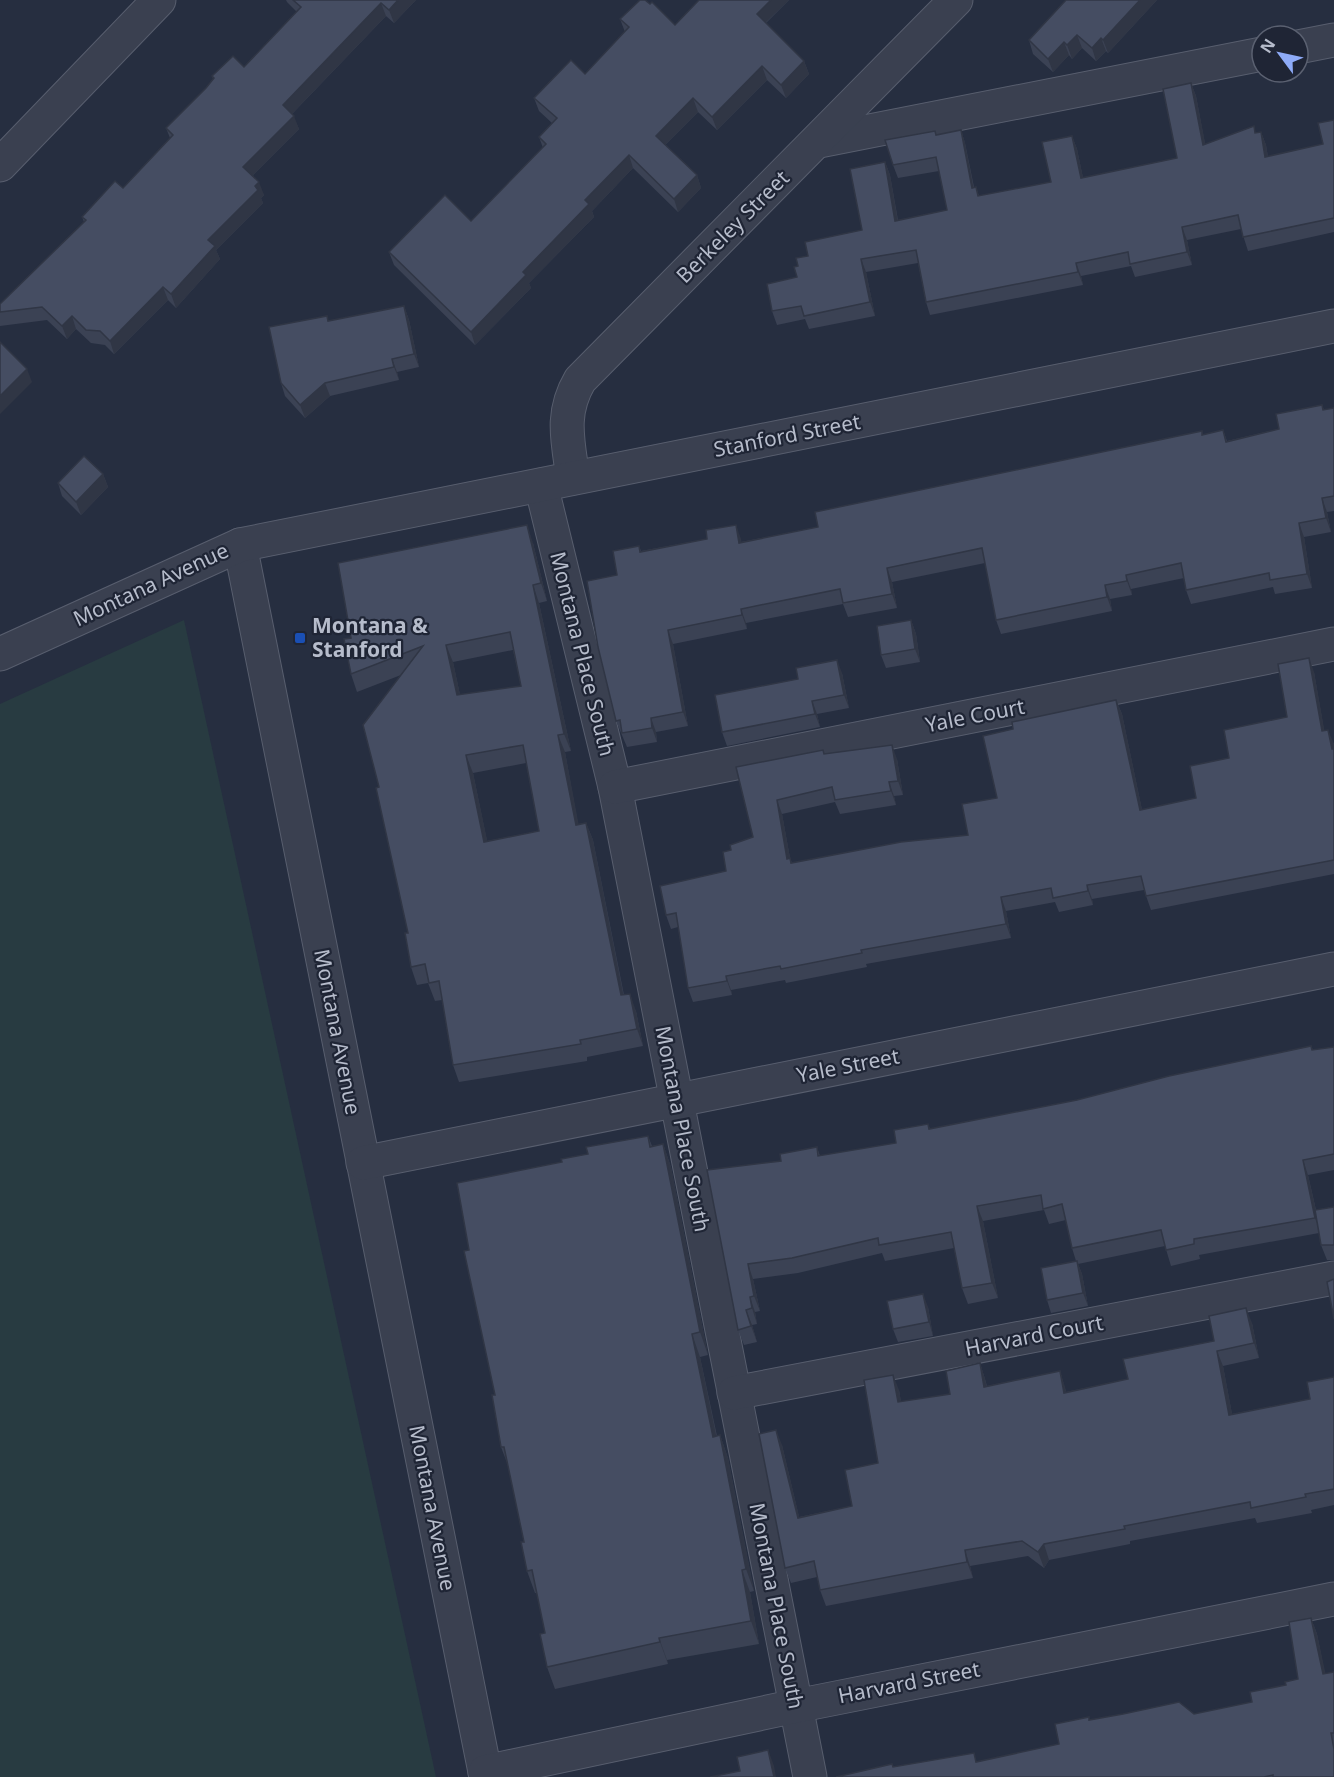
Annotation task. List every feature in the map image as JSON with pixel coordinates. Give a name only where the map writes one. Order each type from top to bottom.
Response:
[{"type":"street","points":[[0,165],[159,0]]},
{"type":"street","name":"Berkeley Street","points":[[573,478],[566,424],[570,397],[580,380],[956,0]]},
{"type":"street","points":[[1310,45],[1334,40]]},
{"type":"street","points":[[819,141],[1250,56]]},
{"type":"street","name":"Stanford Street","points":[[240,545],[1334,327]]},
{"type":"street","name":"Montana Place South","points":[[541,485],[615,787],[810,1777]]},
{"type":"street","name":"Montana Avenue","points":[[0,654],[240,545],[486,1775]]},
{"type":"street","name":"Yale Court","points":[[615,787],[1334,644]]},
{"type":"street","name":"Yale Street","points":[[363,1163],[1334,969]]},
{"type":"street","name":"Harvard Court","points":[[734,1393],[1334,1278]]},
{"type":"street","name":"Harvard Street","points":[[486,1775],[796,1706],[1334,1599]]},
{"type":"shaded area","points":[[184,620],[436,1777],[0,1777],[0,704]]},
{"type":"building","points":[[293,0],[398,0],[389,10],[381,3],[283,105],[294,116],[243,167],[259,182],[255,186],[258,190],[208,240],[215,246],[171,294],[163,287],[110,341],[100,331],[86,330],[72,316],[62,326],[42,307],[0,312],[0,304],[86,220],[82,217],[115,181],[123,188],[173,135],[166,128],[206,88],[214,78],[212,76],[233,56],[244,67],[301,7]]},
{"type":"building","points":[[640,0],[645,0],[650,4],[652,2],[675,25],[699,0],[771,0],[757,14],[804,61],[781,85],[762,66],[712,117],[693,98],[656,136],[697,175],[674,199],[629,155],[585,200],[589,204],[523,272],[526,275],[471,332],[389,252],[445,195],[471,221],[546,144],[539,137],[557,118],[534,98],[571,60],[585,74],[629,27],[620,19]]},
{"type":"building","points":[[1066,0],[1140,0],[1103,40],[1101,38],[1092,48],[1077,35],[1067,45],[1064,42],[1048,59],[1029,40]]},
{"type":"building","points":[[1191,83],[1203,145],[1254,126],[1255,133],[1261,132],[1265,157],[1323,144],[1318,123],[1334,120],[1334,218],[1243,237],[1238,215],[1182,227],[1187,252],[1130,264],[1128,252],[1076,263],[1078,272],[926,302],[916,250],[861,259],[870,302],[804,316],[801,306],[772,311],[767,284],[797,277],[794,267],[798,266],[796,258],[808,256],[805,242],[862,230],[850,169],[885,162],[895,221],[947,210],[936,157],[893,165],[885,140],[935,131],[936,135],[961,130],[972,188],[976,187],[978,196],[1051,182],[1042,142],[1072,136],[1081,178],[1177,158],[1163,89]]},
{"type":"building","points":[[404,306],[414,354],[392,359],[394,367],[325,383],[300,405],[281,383],[269,327],[327,316],[328,321]]},
{"type":"building","points":[[0,342],[27,369],[0,396]]},
{"type":"building","points":[[1322,405],[1323,410],[1334,408],[1334,496],[1322,498],[1326,518],[1299,523],[1307,574],[1270,580],[1269,573],[1186,590],[1181,563],[1126,575],[1127,581],[1105,585],[1107,597],[996,620],[982,548],[887,568],[892,594],[843,603],[840,589],[741,609],[742,615],[668,630],[683,712],[651,718],[652,728],[622,733],[620,720],[616,721],[598,647],[587,581],[617,575],[613,551],[639,546],[640,552],[707,539],[706,530],[736,525],[739,543],[818,527],[815,512],[1202,431],[1202,435],[1223,430],[1226,442],[1279,429],[1276,414]]},
{"type":"building","points":[[84,456],[103,474],[76,502],[58,483]]},
{"type":"building","points":[[527,525],[541,583],[533,585],[564,734],[558,735],[576,825],[586,823],[621,995],[630,994],[637,1029],[580,1040],[581,1044],[453,1065],[439,981],[429,983],[425,964],[411,967],[405,933],[408,933],[376,788],[379,787],[363,725],[423,646],[351,674],[344,639],[351,638],[338,563]],"holes":[[[510,632],[521,686],[457,695],[446,645]],[[523,745],[539,831],[484,842],[466,755]]]},
{"type":"building","points":[[911,620],[915,649],[881,655],[877,626]]},
{"type":"building","points":[[1309,658],[1322,731],[1328,730],[1332,749],[1334,749],[1334,860],[1146,896],[1141,876],[1087,885],[1088,891],[1053,898],[1051,888],[1001,897],[1006,924],[861,950],[862,953],[781,969],[780,966],[726,976],[727,981],[688,988],[676,913],[666,915],[660,886],[726,871],[723,852],[731,850],[730,845],[753,837],[736,767],[823,750],[824,754],[892,745],[898,781],[889,782],[891,791],[835,800],[832,787],[777,800],[787,859],[790,858],[791,863],[901,842],[968,835],[962,804],[997,798],[983,736],[1013,729],[1012,722],[1116,700],[1140,810],[1196,798],[1190,766],[1229,758],[1224,730],[1287,717],[1278,664]]},
{"type":"building","points":[[837,660],[844,695],[812,701],[815,714],[722,732],[715,695],[798,679],[796,668]]},
{"type":"building","points":[[1311,1046],[1312,1050],[1334,1047],[1334,1154],[1303,1160],[1315,1218],[1194,1239],[1194,1244],[1166,1250],[1161,1230],[1072,1248],[1062,1204],[1043,1209],[1041,1195],[977,1206],[992,1283],[962,1288],[951,1232],[879,1245],[878,1238],[792,1258],[748,1264],[754,1296],[750,1297],[752,1308],[746,1310],[751,1326],[738,1330],[707,1170],[781,1161],[780,1154],[817,1147],[818,1156],[896,1143],[894,1130],[928,1124],[929,1129],[1077,1100],[1169,1076]]},
{"type":"building","points":[[648,1136],[650,1147],[663,1144],[700,1332],[692,1334],[713,1437],[720,1435],[746,1569],[742,1570],[751,1621],[659,1638],[660,1642],[547,1667],[540,1634],[545,1633],[532,1570],[527,1571],[521,1542],[524,1542],[504,1447],[501,1447],[492,1395],[495,1395],[464,1251],[469,1250],[457,1183],[562,1162],[561,1159],[588,1154],[586,1147]]},
{"type":"building","points":[[1334,1207],[1334,1245],[1321,1245],[1315,1210]]},
{"type":"building","points":[[1077,1261],[1083,1293],[1047,1300],[1041,1268]]},
{"type":"building","points":[[1334,1279],[1334,1319],[1327,1282]]},
{"type":"building","points":[[923,1294],[929,1322],[893,1329],[887,1301]]},
{"type":"building","points":[[1246,1308],[1254,1343],[1217,1351],[1229,1415],[1310,1399],[1307,1382],[1334,1377],[1334,1489],[1251,1508],[1250,1502],[1124,1526],[1125,1529],[1044,1544],[1038,1552],[1022,1541],[965,1550],[967,1562],[820,1590],[814,1561],[785,1568],[759,1434],[776,1430],[798,1518],[852,1506],[845,1470],[878,1463],[864,1380],[893,1375],[898,1402],[950,1394],[946,1371],[980,1363],[984,1387],[1060,1371],[1064,1393],[1128,1379],[1123,1359],[1214,1341],[1209,1316]]},
{"type":"building","points":[[1311,1618],[1323,1674],[1334,1672],[1334,1733],[1331,1733],[1334,1749],[1334,1777],[1273,1777],[1273,1775],[1264,1777],[836,1777],[892,1764],[893,1767],[974,1753],[976,1762],[1059,1744],[1055,1724],[1089,1717],[1089,1720],[1179,1702],[1194,1714],[1252,1702],[1250,1692],[1286,1685],[1285,1682],[1298,1679],[1289,1622]]},
{"type":"building","points":[[768,1750],[774,1777],[710,1777],[740,1771],[737,1757]]},
{"type":"place","name":"Montana & Stanford","points":[[300,638]]}]
